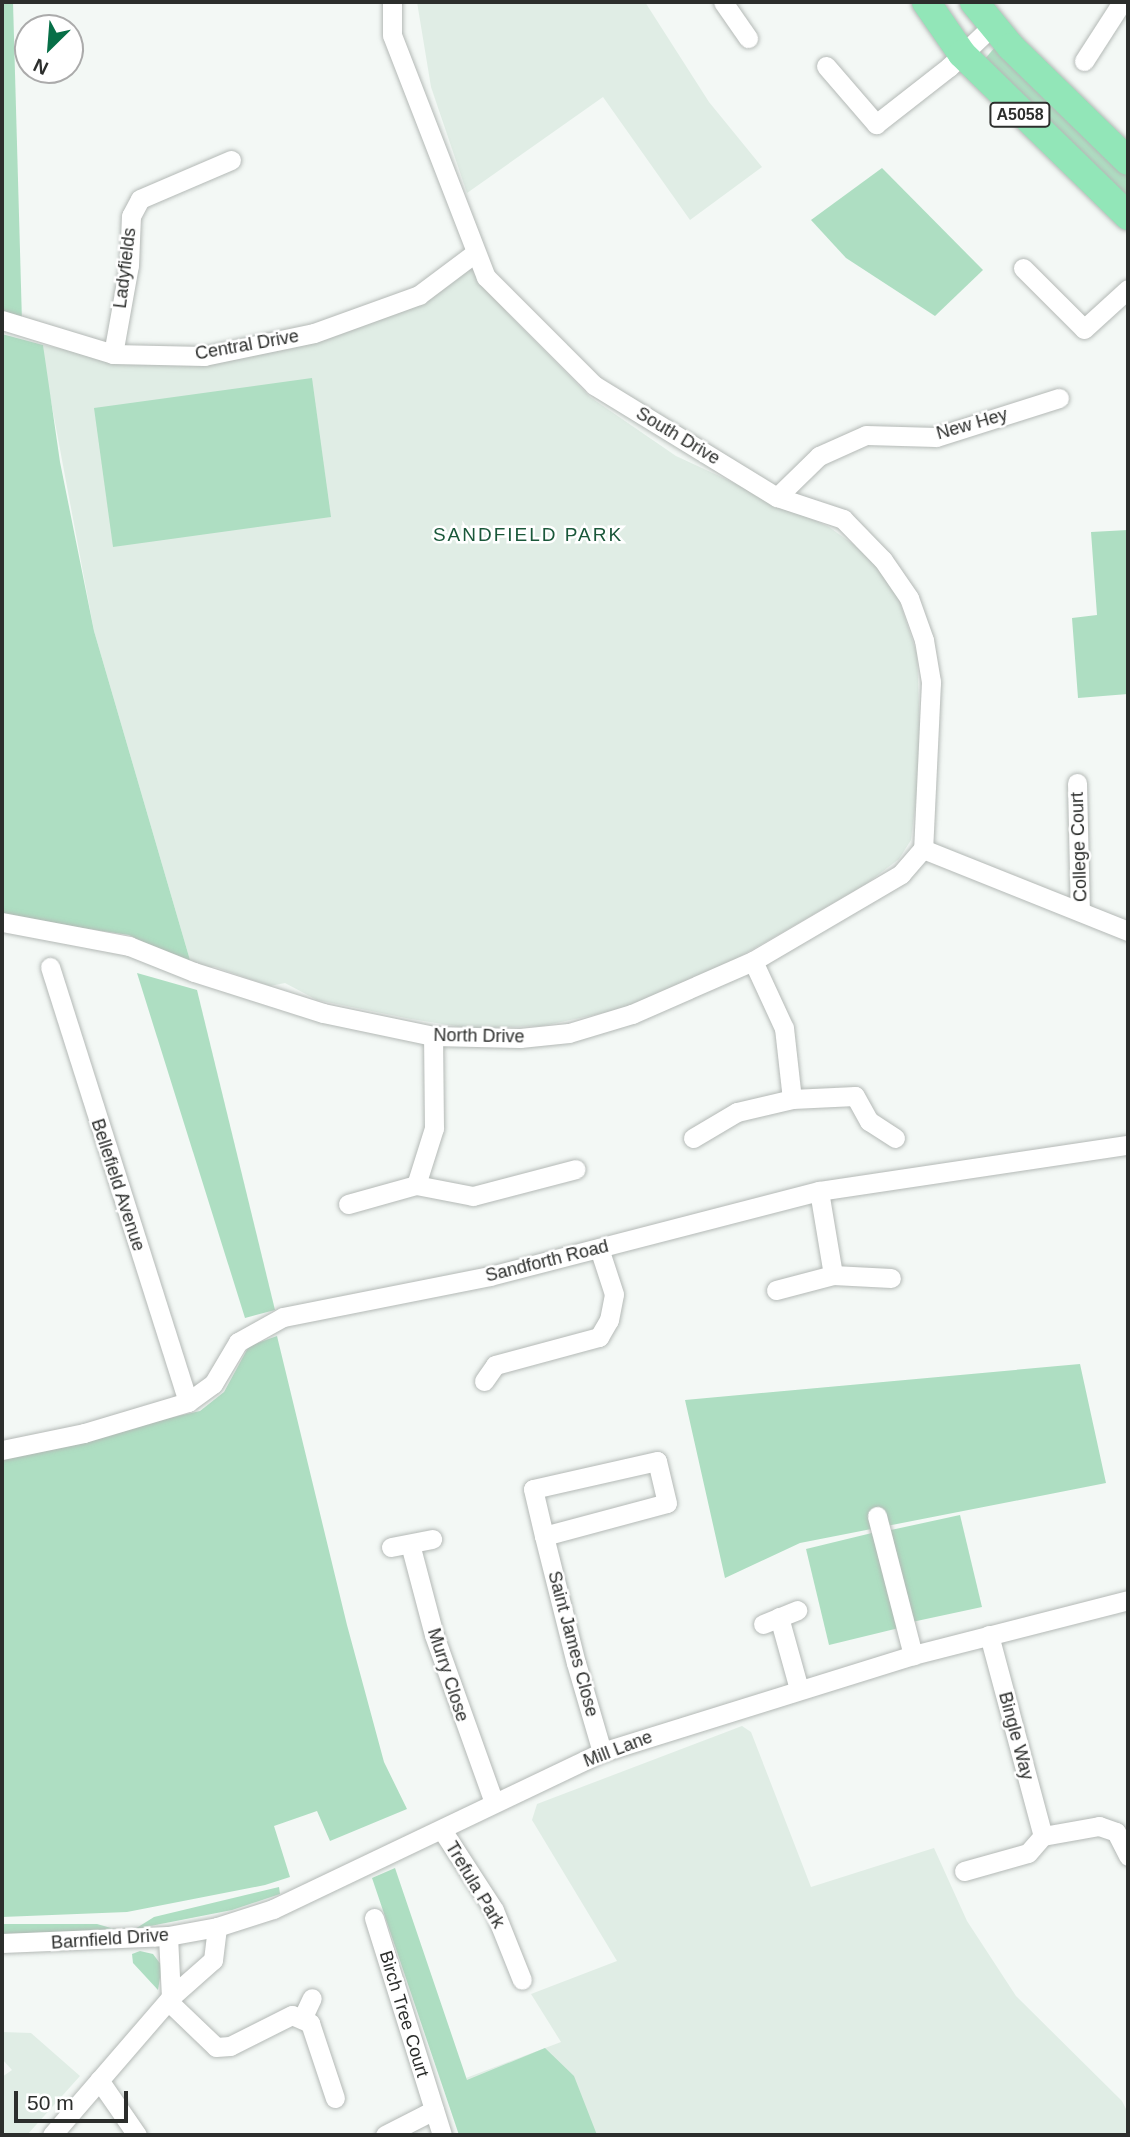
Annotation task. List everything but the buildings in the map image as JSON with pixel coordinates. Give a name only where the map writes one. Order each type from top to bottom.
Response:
[{"type":"highway","name":"A5058","points":[[926,2],[962,54],[1128,216]]},
{"type":"highway","name":"A5058","points":[[974,2],[992,26],[1128,161]]},
{"type":"street","name":"South Drive","points":[[393,2],[392,34],[486,277],[594,384],[777,497],[843,519],[883,560],[909,598],[924,640],[930,682],[923,849]]},
{"type":"street","points":[[723,2],[748,38]]},
{"type":"street","points":[[1084,61],[1122,2]]},
{"type":"street","points":[[826,66],[876,124],[992,26]]},
{"type":"street","name":"Ladyfields","points":[[113,354],[129,264],[131,216],[141,199],[231,160]]},
{"type":"street","name":"Central Drive","points":[[2,320],[113,354],[204,356],[314,333],[419,295],[475,253]]},
{"type":"street","points":[[1023,268],[1084,329],[1128,289]]},
{"type":"street","name":"New Hey","points":[[777,497],[819,456],[866,435],[936,437],[1059,398]]},
{"type":"street","name":"College Court","points":[[1077,783],[1080,911]]},
{"type":"street","points":[[923,849],[1128,931]]},
{"type":"street","name":"North Drive","points":[[2,922],[129,946],[194,972],[323,1013],[433,1036],[520,1038],[569,1032],[632,1014],[753,961],[901,874],[923,849]]},
{"type":"street","points":[[753,961],[784,1028],[792,1099]]},
{"type":"street","name":"Bellefield Avenue","points":[[50,967],[188,1402]]},
{"type":"street","points":[[416,1185],[434,1128],[433,1036]]},
{"type":"street","points":[[693,1138],[737,1112],[792,1099],[855,1096],[869,1121],[895,1138]]},
{"type":"street","name":"Sandforth Road","points":[[2,1450],[84,1433],[188,1402],[213,1384],[243,1338],[283,1317],[490,1276],[819,1191],[1128,1145]]},
{"type":"street","points":[[348,1204],[416,1185],[473,1196],[576,1169]]},
{"type":"street","points":[[819,1191],[833,1275]]},
{"type":"street","points":[[484,1381],[495,1365],[599,1337],[609,1320],[614,1294],[599,1248]]},
{"type":"street","points":[[776,1290],[833,1275],[891,1278]]},
{"type":"street","name":"Saint James Close","points":[[544,1536],[667,1503],[657,1461],[533,1489],[544,1536],[602,1752]]},
{"type":"street","points":[[877,1516],[913,1655]]},
{"type":"street","name":"Murry Close","points":[[432,1539],[401,1545],[494,1803]]},
{"type":"street","name":"Mill Lane","points":[[217,1927],[273,1909],[602,1752],[913,1655],[1127,1601]]},
{"type":"street","points":[[780,1617],[799,1689]]},
{"type":"street","name":"Bingle Way","points":[[989,1635],[1042,1836]]},
{"type":"street","points":[[964,1871],[1028,1853],[1042,1836],[1099,1826],[1116,1832],[1128,1856]]},
{"type":"street","name":"Trefula Park","points":[[442,1830],[494,1910],[522,1980]]},
{"type":"street","name":"Birch Tree Court","points":[[374,1918],[442,2135]]},
{"type":"street","points":[[52,2135],[170,1999],[213,1960],[217,1927]]},
{"type":"street","name":"Barnfield Drive","points":[[2,1943],[168,1936],[217,1927]]},
{"type":"street","points":[[168,1936],[170,1999],[216,2047],[230,2046],[292,2015],[302,2019],[310,2023],[317,2037],[335,2098]]},
{"type":"street","points":[[302,2019],[312,1998]]},
{"type":"street","points":[[99,2080],[137,2135]]},
{"type":"street","points":[[385,2135],[433,2110]]},
{"type":"shaded area","points":[[417,2],[645,2],[709,102],[762,167],[690,220],[603,97],[467,193],[431,87]]},
{"type":"shaded area","points":[[472,258],[508,314],[590,397],[676,456],[829,527],[864,552],[895,588],[917,654],[921,758],[911,840],[899,859],[866,884],[722,967],[632,1007],[542,1026],[468,1028],[411,1019],[317,1000],[285,983],[270,986],[215,967],[192,967],[94,631],[45,369],[43,345],[117,360],[207,362],[290,349],[316,342]]},
{"type":"shaded area","points":[[742,1726],[751,1732],[811,1887],[934,1848],[967,1921],[1016,1996],[1122,2101],[1128,2113],[1128,2135],[487,2135],[466,2078],[561,2042],[531,1994],[617,1961],[532,1820],[537,1804]]},
{"type":"shaded area","points":[[2,2032],[31,2033],[80,2076],[27,2135],[2,2135],[2,2077],[12,2070],[2,2059]]},
{"type":"green space","points":[[2,2],[13,2],[22,322],[2,317]]},
{"type":"green space","points":[[996,46],[1128,176],[1128,201],[984,60]]},
{"type":"green space","points":[[882,168],[983,270],[935,316],[846,258],[811,220]]},
{"type":"green space","points":[[2,334],[43,345],[60,462],[94,631],[192,967],[129,935],[2,916]]},
{"type":"green space","points":[[312,378],[331,517],[113,547],[94,408]]},
{"type":"green space","points":[[1128,530],[1128,694],[1078,698],[1072,618],[1097,615],[1091,532]]},
{"type":"green space","points":[[137,973],[197,990],[275,1310],[245,1318]]},
{"type":"green space","points":[[277,1336],[347,1625],[384,1762],[407,1809],[330,1841],[317,1811],[274,1826],[290,1877],[265,1885],[127,1912],[2,1917],[2,1456],[200,1411],[224,1392],[249,1346]]},
{"type":"green space","points":[[1080,1364],[1106,1483],[800,1543],[725,1578],[685,1400]]},
{"type":"green space","points":[[960,1515],[982,1607],[912,1622],[891,1530]]},
{"type":"green space","points":[[876,1532],[899,1628],[829,1645],[806,1549]]},
{"type":"green space","points":[[395,1868],[467,2080],[545,2048],[574,2076],[597,2135],[459,2135],[372,1878]]},
{"type":"green space","points":[[279,1887],[280,1894],[232,1910],[135,1929],[154,1917]]},
{"type":"green space","points":[[2,1924],[97,1924],[118,1930],[2,1934]]},
{"type":"green space","points":[[140,1951],[153,1954],[162,1966],[158,1990],[133,1963],[132,1954]]},
{"type":"district","name":"SANDFIELD PARK","points":[[528,535]]}]
